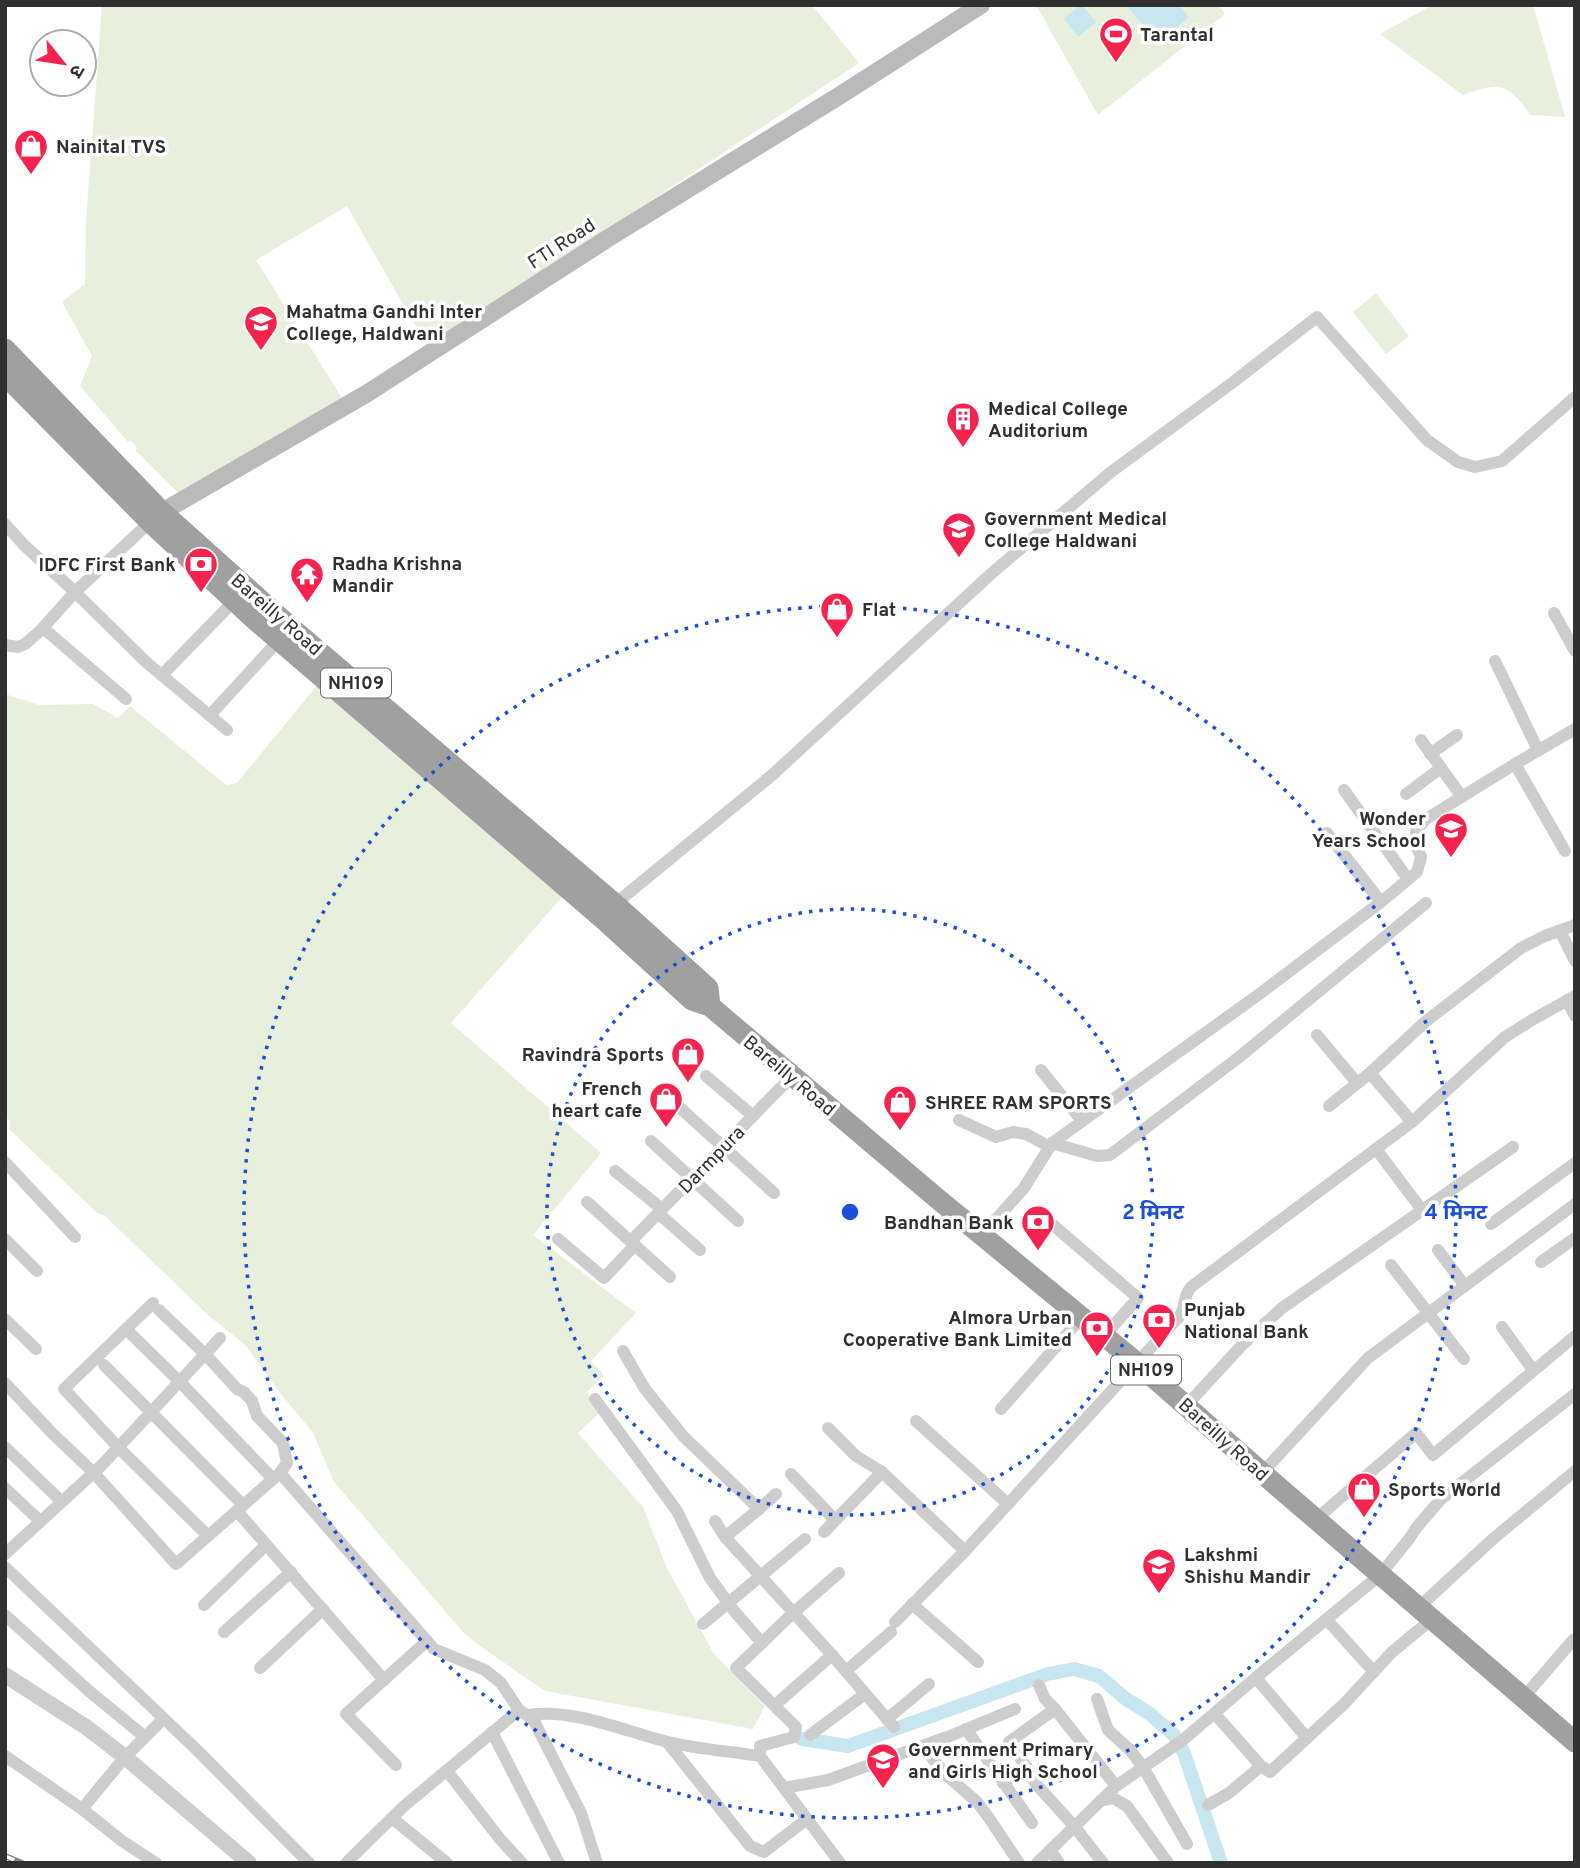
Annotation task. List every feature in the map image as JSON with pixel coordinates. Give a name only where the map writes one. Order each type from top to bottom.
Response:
[{"type":"highway","name":"Bareilly Road","points":[[5,349],[234,601],[609,911],[708,988],[710,1006],[901,1168],[1105,1335],[1575,1742]]},
{"type":"highway","name":"Bareilly Road","points":[[5,375],[156,517],[296,632],[609,911]]},
{"type":"main road","name":"FTI Road","points":[[156,517],[366,394],[610,237],[981,5]]},
{"type":"street","points":[[609,911],[772,776],[992,573],[1111,472],[1317,317],[1427,440],[1458,463],[1475,467],[1502,461],[1575,397]]},
{"type":"street","points":[[5,645],[18,647],[25,644],[75,592],[156,517]]},
{"type":"street","points":[[5,524],[162,675],[227,730]]},
{"type":"street","points":[[162,675],[234,601]]},
{"type":"street","points":[[1554,612],[1575,651]]},
{"type":"street","points":[[43,628],[126,699]]},
{"type":"street","points":[[210,715],[279,640]]},
{"type":"street","points":[[1495,661],[1538,750]]},
{"type":"street","points":[[1430,754],[1457,735]]},
{"type":"street","points":[[982,1235],[1024,1188],[1051,1145],[1258,995],[1417,872],[1421,857],[1416,845],[1416,831],[1426,819],[1538,750],[1572,736]]},
{"type":"street","points":[[1420,740],[1462,797]]},
{"type":"street","points":[[1515,764],[1565,850]]},
{"type":"street","points":[[1406,794],[1441,768]]},
{"type":"street","points":[[1343,790],[1408,879]]},
{"type":"street","points":[[1327,833],[1381,902]]},
{"type":"street","points":[[959,1120],[996,1137],[1013,1132],[1097,1156],[1110,1154],[1238,1058],[1426,903]]},
{"type":"street","points":[[1329,1106],[1370,1073],[1425,1021],[1521,948],[1534,940],[1575,925]]},
{"type":"street","points":[[1560,931],[1575,961]]},
{"type":"street","points":[[846,1671],[893,1627],[965,1551],[1182,1314],[1186,1294],[1191,1287],[1412,1122],[1505,1037],[1571,998],[1575,1017]]},
{"type":"street","points":[[1317,1035],[1357,1083]]},
{"type":"street","points":[[1041,1070],[1082,1121]]},
{"type":"street","points":[[1370,1073],[1412,1122]]},
{"type":"street","points":[[706,1076],[753,1116]]},
{"type":"street","name":"Darmpura","points":[[558,1239],[604,1278],[660,1211],[792,1076]]},
{"type":"street","points":[[678,1106],[774,1193]]},
{"type":"street","points":[[651,1141],[738,1221]]},
{"type":"street","points":[[1187,1405],[1243,1344],[1282,1308],[1513,1147]]},
{"type":"street","points":[[1376,1149],[1422,1210]]},
{"type":"street","points":[[5,1162],[75,1237]]},
{"type":"street","points":[[1491,1224],[1575,1163]]},
{"type":"street","points":[[615,1171],[700,1250]]},
{"type":"street","points":[[587,1202],[670,1277]]},
{"type":"street","points":[[1262,1473],[1368,1358],[1575,1204]]},
{"type":"street","points":[[1046,1219],[1138,1298],[1105,1335]]},
{"type":"street","points":[[1541,1262],[1575,1238]]},
{"type":"street","points":[[5,1239],[37,1271]]},
{"type":"street","points":[[1438,1250],[1465,1286]]},
{"type":"street","points":[[1391,1265],[1464,1359]]},
{"type":"street","points":[[5,1383],[93,1472],[176,1564],[208,1536],[240,1508],[276,1476],[287,1463],[283,1443],[257,1416],[253,1401],[237,1389],[156,1307],[64,1389],[208,1536]]},
{"type":"street","points":[[1001,1409],[1082,1317]]},
{"type":"street","points":[[5,1319],[36,1349]]},
{"type":"street","points":[[1503,1328],[1533,1370]]},
{"type":"street","points":[[131,1334],[276,1476],[434,1649],[485,1670],[501,1683],[523,1712],[534,1719],[581,1813],[597,1863]]},
{"type":"street","points":[[1316,1519],[1416,1433],[1433,1455],[1575,1336]]},
{"type":"street","points":[[5,1554],[118,1447],[220,1338]]},
{"type":"street","points":[[624,1351],[645,1389],[676,1427],[759,1509]]},
{"type":"street","points":[[104,1365],[240,1508],[266,1545],[384,1680]]},
{"type":"street","points":[[1037,1863],[1116,1786],[1180,1743],[1380,1575],[1441,1499],[1575,1394]]},
{"type":"street","points":[[595,1399],[677,1511],[710,1578],[762,1643]]},
{"type":"street","points":[[916,1421],[1008,1504]]},
{"type":"street","points":[[828,1428],[856,1455],[882,1472],[965,1551]]},
{"type":"street","points":[[5,1447],[61,1501]]},
{"type":"street","points":[[1215,1714],[1261,1766],[1270,1772],[1345,1703],[1494,1538],[1575,1471]]},
{"type":"street","points":[[824,1532],[882,1472]]},
{"type":"street","points":[[791,1474],[835,1520]]},
{"type":"street","points":[[5,1488],[40,1521]]},
{"type":"street","points":[[725,1537],[776,1494]]},
{"type":"street","points":[[715,1521],[725,1537],[890,1723],[929,1684]]},
{"type":"street","points":[[703,1624],[805,1539]]},
{"type":"street","points":[[204,1605],[266,1545]]},
{"type":"street","points":[[5,1567],[209,1762],[309,1863]]},
{"type":"street","points":[[224,1632],[291,1573]]},
{"type":"street","points":[[839,1573],[737,1668],[796,1727],[794,1737],[760,1746],[760,1756],[840,1863]]},
{"type":"street","points":[[912,1604],[978,1662]]},
{"type":"street","points":[[260,1668],[323,1609]]},
{"type":"street","points":[[5,1615],[89,1691],[145,1737]]},
{"type":"street","points":[[1327,1620],[1374,1672]]},
{"type":"street","points":[[1523,1698],[1573,1640],[1575,1641]]},
{"type":"street","points":[[396,1765],[346,1714],[427,1641]]},
{"type":"street","points":[[775,1705],[832,1656]]},
{"type":"street","points":[[5,1675],[86,1727],[125,1757],[249,1863]]},
{"type":"street","points":[[1256,1678],[1307,1738]]},
{"type":"street","points":[[1038,1685],[1045,1699],[1116,1786]]},
{"type":"street","points":[[810,1734],[866,1694]]},
{"type":"street","points":[[1097,1699],[1108,1730],[1130,1750],[1143,1767],[1187,1844]]},
{"type":"street","points":[[784,1788],[828,1780],[966,1730],[1015,1709]]},
{"type":"street","points":[[1055,1709],[1009,1742],[1035,1783],[1103,1863]]},
{"type":"street","points":[[346,1863],[392,1818],[492,1732],[523,1712],[566,1714],[667,1742],[760,1756]]},
{"type":"street","points":[[82,1809],[125,1757],[163,1719]]},
{"type":"street","points":[[966,1730],[1032,1823]]},
{"type":"street","points":[[492,1732],[559,1863]]},
{"type":"street","points":[[667,1742],[750,1846],[764,1852],[807,1819]]},
{"type":"street","points":[[923,1746],[944,1773],[977,1802],[1019,1863]]},
{"type":"street","points":[[5,1756],[156,1863]]},
{"type":"street","points":[[1208,1805],[1229,1793],[1261,1766]]},
{"type":"street","points":[[1003,1783],[1027,1768]]},
{"type":"street","points":[[447,1771],[522,1863]]},
{"type":"street","points":[[1100,1801],[1113,1798],[1127,1806],[1168,1863]]},
{"type":"street","points":[[392,1818],[447,1863]]},
{"type":"street","points":[[1050,1850],[1059,1863]]},
{"type":"green space","points":[[102,5],[812,5],[859,63],[428,348],[347,206],[256,260],[342,398],[178,493],[135,450],[137,448],[130,440],[128,442],[80,386],[92,356],[62,302],[85,284],[86,221],[95,98],[98,98]]},
{"type":"green space","name":"Tarantal","points":[[1036,5],[1218,5],[1225,14],[1098,115]]},
{"type":"green space","points":[[1432,5],[1533,5],[1565,117],[1530,115],[1514,95],[1503,88],[1484,88],[1463,95],[1380,34]]},
{"type":"green space","points":[[1376,293],[1409,336],[1386,354],[1353,312]]},
{"type":"green space","points":[[318,684],[565,894],[451,1023],[601,1153],[533,1235],[636,1313],[591,1361],[604,1375],[587,1392],[600,1412],[578,1433],[643,1507],[667,1568],[714,1654],[765,1706],[753,1729],[545,1691],[477,1644],[463,1632],[334,1482],[313,1433],[245,1345],[208,1315],[9,1129],[10,1121],[5,1117],[5,694],[39,705],[93,704],[118,718],[130,706],[226,785],[237,783]]},
{"type":"water","points":[[1080,5],[1096,22],[1078,37],[1064,19]]},
{"type":"water","points":[[1126,5],[1179,5],[1189,17],[1159,43]]},
{"type":"waterway","points":[[802,1739],[848,1746],[1048,1674],[1074,1669],[1099,1676],[1174,1735],[1184,1753],[1221,1863]]},
{"type":"railway","points":[[5,1856],[22,1863]]},
{"type":"place","name":"Tarantal","points":[[1116,64]]},
{"type":"place","name":"Nainital TVS","points":[[31,176]]},
{"type":"place","name":"Mahatma Gandhi Inter College, Haldwani","points":[[261,352]]},
{"type":"place","name":"Medical College Auditorium","points":[[963,449]]},
{"type":"place","name":"Government Medical College Haldwani","points":[[959,559]]},
{"type":"place","name":"IDFC First Bank","points":[[201,594]]},
{"type":"place","name":"Radha Krishna Mandir","points":[[307,604]]},
{"type":"place","name":"Flat","points":[[837,639]]},
{"type":"place","name":"Wonder Years School","points":[[1451,859]]},
{"type":"place","name":"Ravindra Sports","points":[[688,1084]]},
{"type":"place","name":"French heart cafe","points":[[666,1129]]},
{"type":"place","name":"SHREE RAM SPORTS","points":[[900,1132]]},
{"type":"place","name":"Bandhan Bank","points":[[1038,1252]]},
{"type":"place","name":"Punjab National Bank","points":[[1159,1350]]},
{"type":"place","name":"Almora Urban Cooperative Bank Limited","points":[[1097,1358]]},
{"type":"place","name":"Sports World","points":[[1364,1519]]},
{"type":"place","name":"Lakshmi Shishu Mandir","points":[[1159,1595]]},
{"type":"place","name":"Government Primary and Girls High School","points":[[883,1790]]}]
